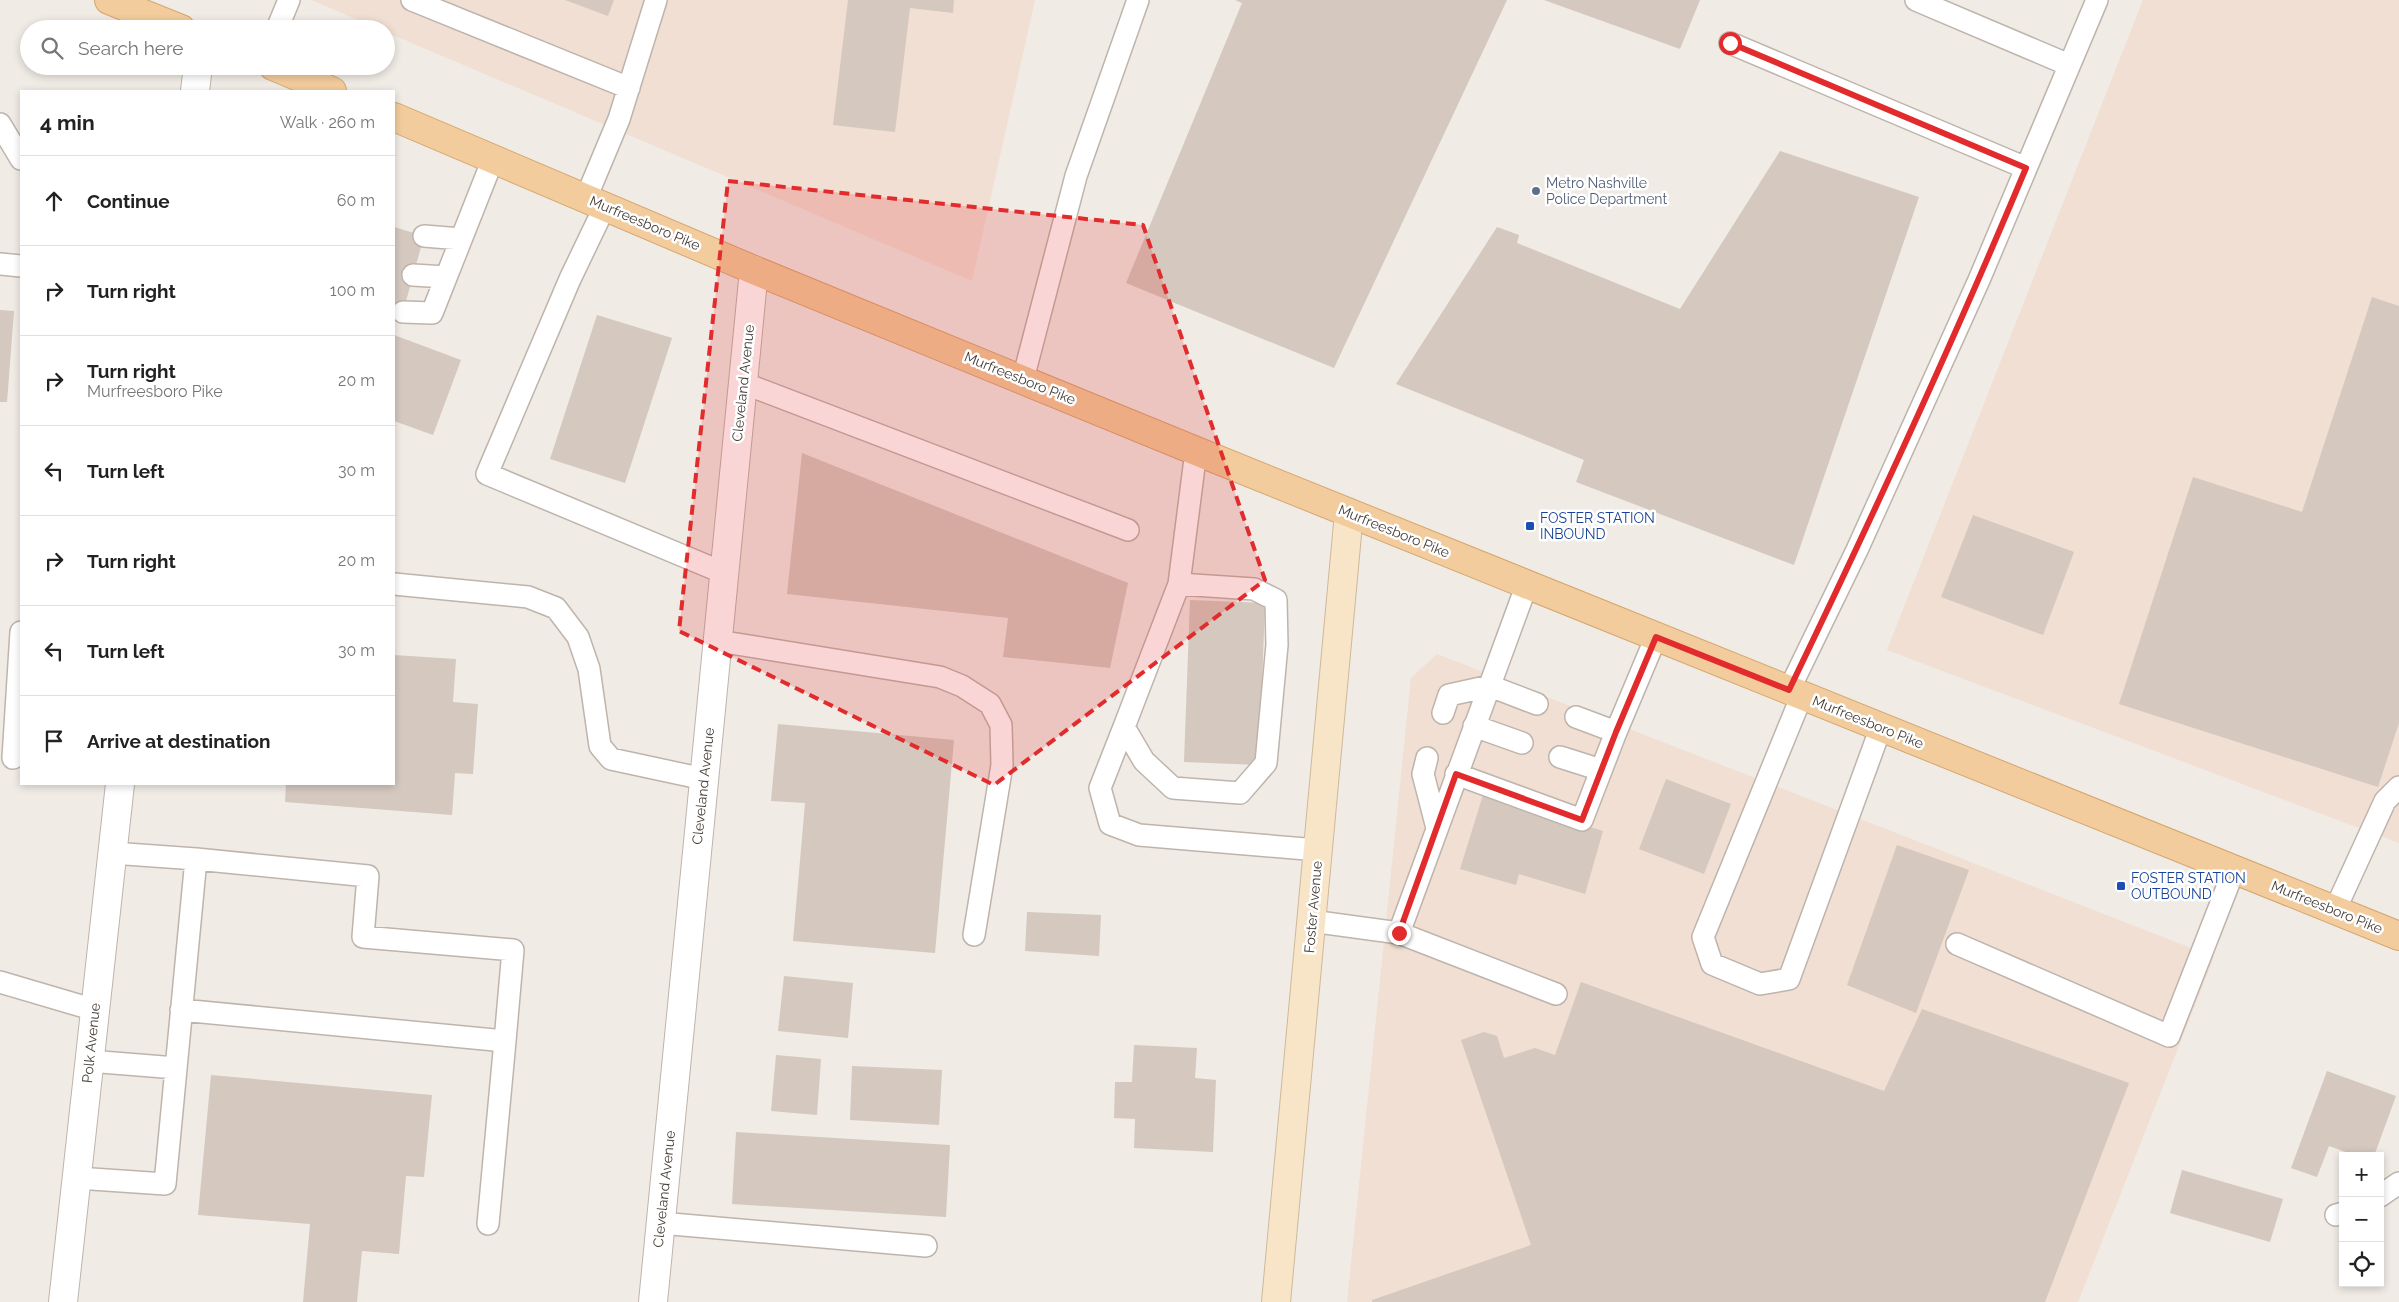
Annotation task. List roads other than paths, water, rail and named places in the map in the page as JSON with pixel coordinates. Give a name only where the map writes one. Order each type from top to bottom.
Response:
[{"type":"main road","points":[[109,0],[159,20]]},
{"type":"main road","points":[[294,75],[330,90]]},
{"type":"main road","name":"Murfreesboro Pike","points":[[395,117],[754,270],[1196,451],[2399,936]]},
{"type":"main road","name":"Foster Avenue","points":[[1276,1302],[1349,513]]},
{"type":"street","points":[[195,90],[197,75]]},
{"type":"street","name":"Cleveland Avenue","points":[[652,1302],[754,270]]},
{"type":"street","name":"Polk Avenue","points":[[63,1302],[120,785]]},
{"type":"lane","points":[[281,20],[289,0]]},
{"type":"lane","points":[[412,0],[629,88]]},
{"type":"lane","points":[[656,0],[619,119],[596,202],[570,279],[487,474],[724,573]]},
{"type":"lane","points":[[1023,379],[1076,176],[1138,0]]},
{"type":"lane","points":[[1916,0],[2069,65]]},
{"type":"lane","points":[[1881,727],[1789,979],[1760,984],[1712,964],[1703,937],[1795,693],[1865,532],[1979,280],[2097,0]]},
{"type":"lane","points":[[1730,43],[2026,168]]},
{"type":"lane","points":[[0,124],[20,157]]},
{"type":"lane","points":[[402,312],[432,313],[493,158]]},
{"type":"lane","points":[[424,236],[461,239]]},
{"type":"lane","points":[[0,264],[20,266]]},
{"type":"lane","points":[[413,275],[446,277]]},
{"type":"lane","points":[[743,383],[1128,530]]},
{"type":"lane","points":[[1196,451],[1180,584],[1100,788],[1110,824],[1139,834],[1318,850]]},
{"type":"lane","points":[[395,584],[528,597],[556,608],[578,638],[590,669],[600,746],[611,759],[704,779]]},
{"type":"lane","points":[[1124,727],[1144,761],[1173,788],[1240,793],[1266,763],[1277,645],[1276,600],[1254,589],[1180,584]]},
{"type":"lane","points":[[1399,933],[1527,584]]},
{"type":"lane","points":[[1456,774],[1582,820],[1656,637]]},
{"type":"lane","points":[[718,641],[940,677],[962,686],[990,704],[1001,725],[1002,764],[974,935]]},
{"type":"lane","points":[[11,758],[20,645]]},
{"type":"lane","points":[[1443,713],[1449,695],[1490,686],[1537,704]]},
{"type":"lane","points":[[1576,717],[1616,732]]},
{"type":"lane","points":[[1474,726],[1522,743]]},
{"type":"lane","points":[[1560,757],[1601,770]]},
{"type":"lane","points":[[1427,758],[1423,774],[1437,828]]},
{"type":"lane","points":[[2335,910],[2386,800],[2399,787]]},
{"type":"lane","points":[[112,853],[196,859],[368,876],[363,937],[513,950],[488,1224]]},
{"type":"lane","points":[[77,1178],[165,1184],[196,859]]},
{"type":"lane","points":[[1957,944],[2169,1036],[2234,870]]},
{"type":"lane","points":[[1311,920],[1399,933],[1556,994]]},
{"type":"lane","points":[[0,982],[95,1010]]},
{"type":"lane","points":[[181,1010],[505,1041]]},
{"type":"lane","points":[[89,1061],[176,1068]]},
{"type":"lane","points":[[2384,1193],[2399,1183]]},
{"type":"lane","points":[[660,1223],[926,1246]]},
{"type":"place","name":"Metro Nashville Police Department","points":[[1536,191]]},
{"type":"place","name":"FOSTER STATION INBOUND","points":[[1530,526]]},
{"type":"place","name":"FOSTER STATION OUTBOUND","points":[[2121,886]]}]
